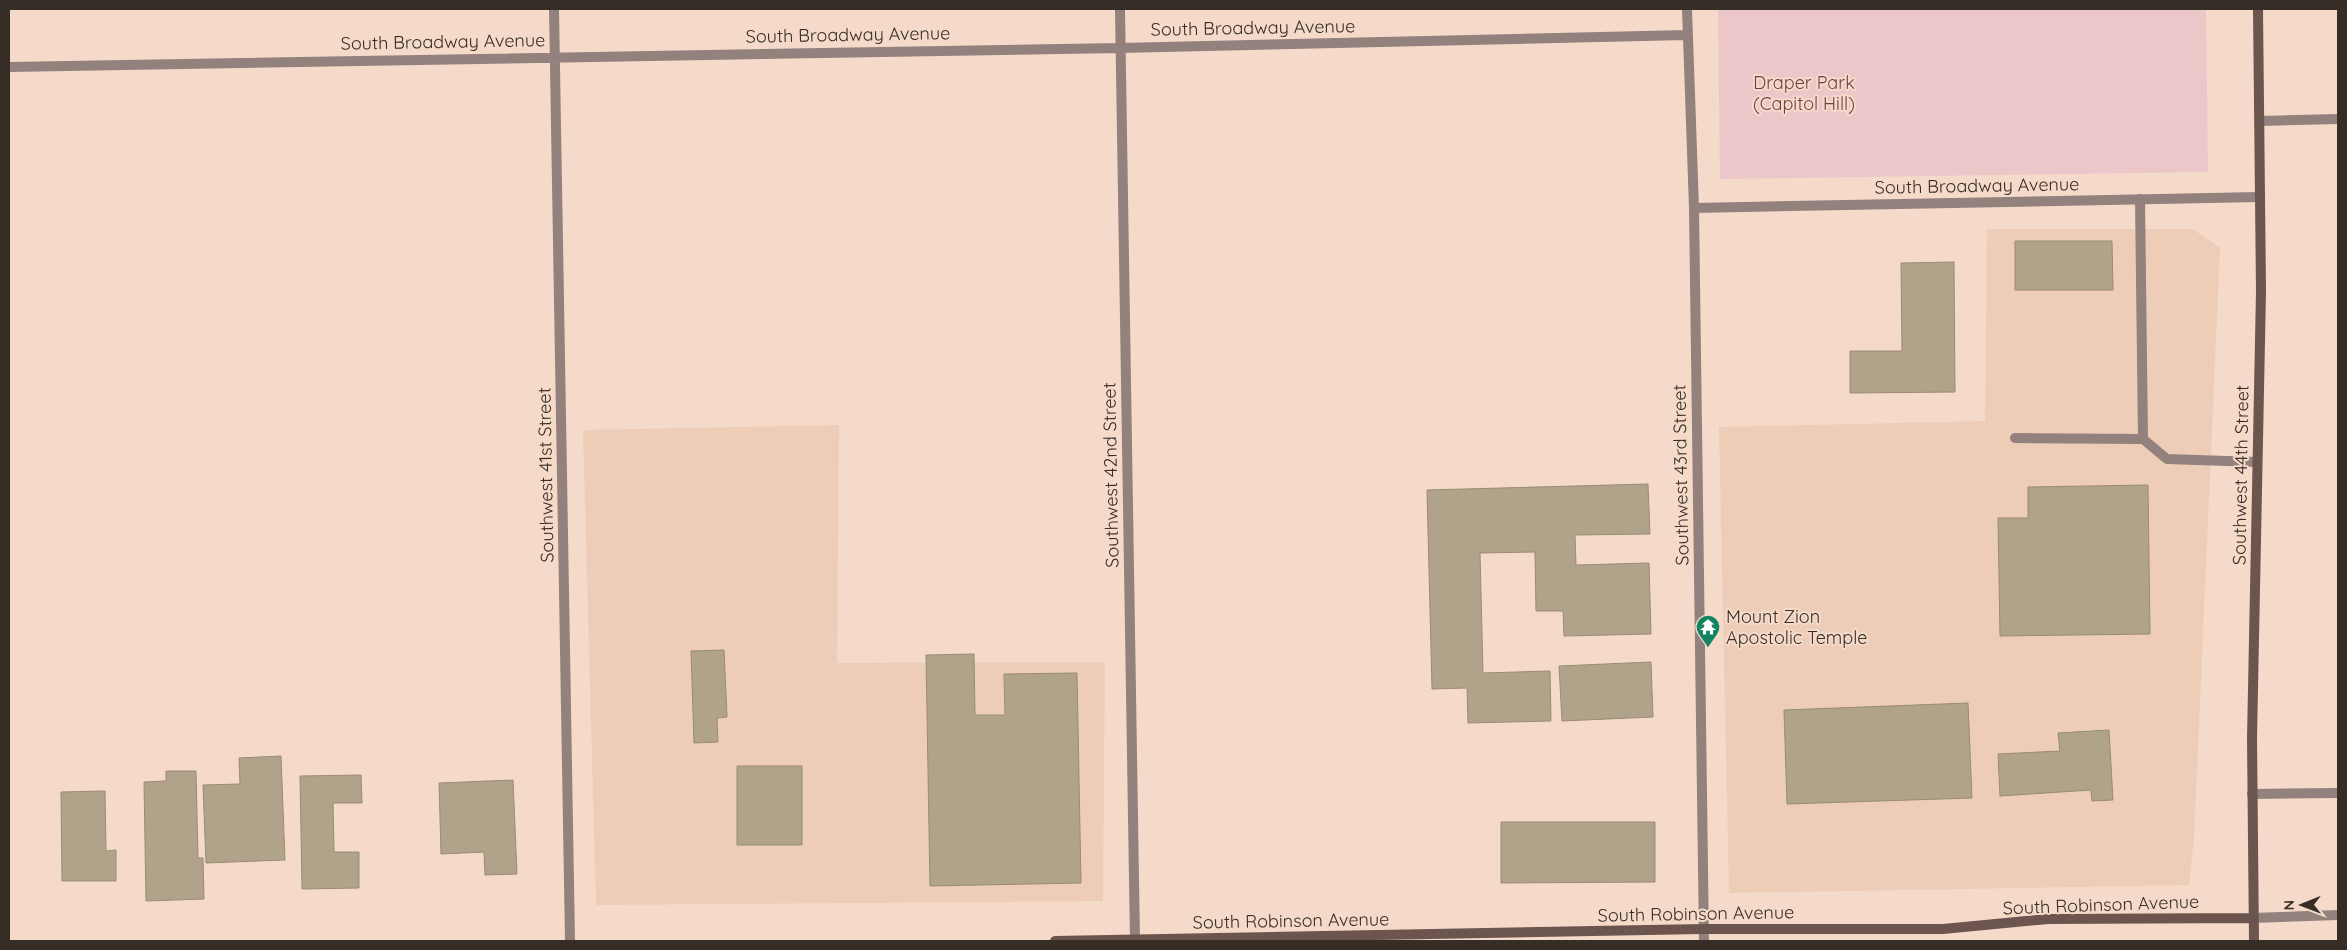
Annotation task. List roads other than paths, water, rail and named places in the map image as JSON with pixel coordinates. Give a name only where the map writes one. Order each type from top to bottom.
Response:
[{"type":"street","name":"Southwest 41st Street","points":[[554,9],[570,941]]},
{"type":"street","name":"Southwest 42nd Street","points":[[1120,9],[1135,941]]},
{"type":"street","name":"Southwest 43rd Street","points":[[1687,9],[1694,208],[1704,941]]},
{"type":"street","name":"Southwest 44th Street","points":[[2254,941],[2252,794],[2260,197],[2258,9]]},
{"type":"street","name":"South Broadway Avenue","points":[[9,66],[1120,48],[1687,35]]},
{"type":"street","points":[[2260,121],[2338,119]]},
{"type":"street","name":"South Broadway Avenue","points":[[1694,208],[2260,197]]},
{"type":"street","points":[[2140,199],[2143,438]]},
{"type":"street","points":[[2015,438],[2143,438],[2167,459],[2257,462]]},
{"type":"street","points":[[2252,794],[2338,793]]},
{"type":"street","name":"South Robinson Avenue","points":[[1055,941],[1704,929],[1942,929],[2048,919],[2253,918],[2338,915]]},
{"type":"place","name":"Mount Zion Apostolic Temple","points":[[1708,648]]},
{"type":"park label","name":"Draper Park (Capitol Hill)","points":[[1804,94]]}]
